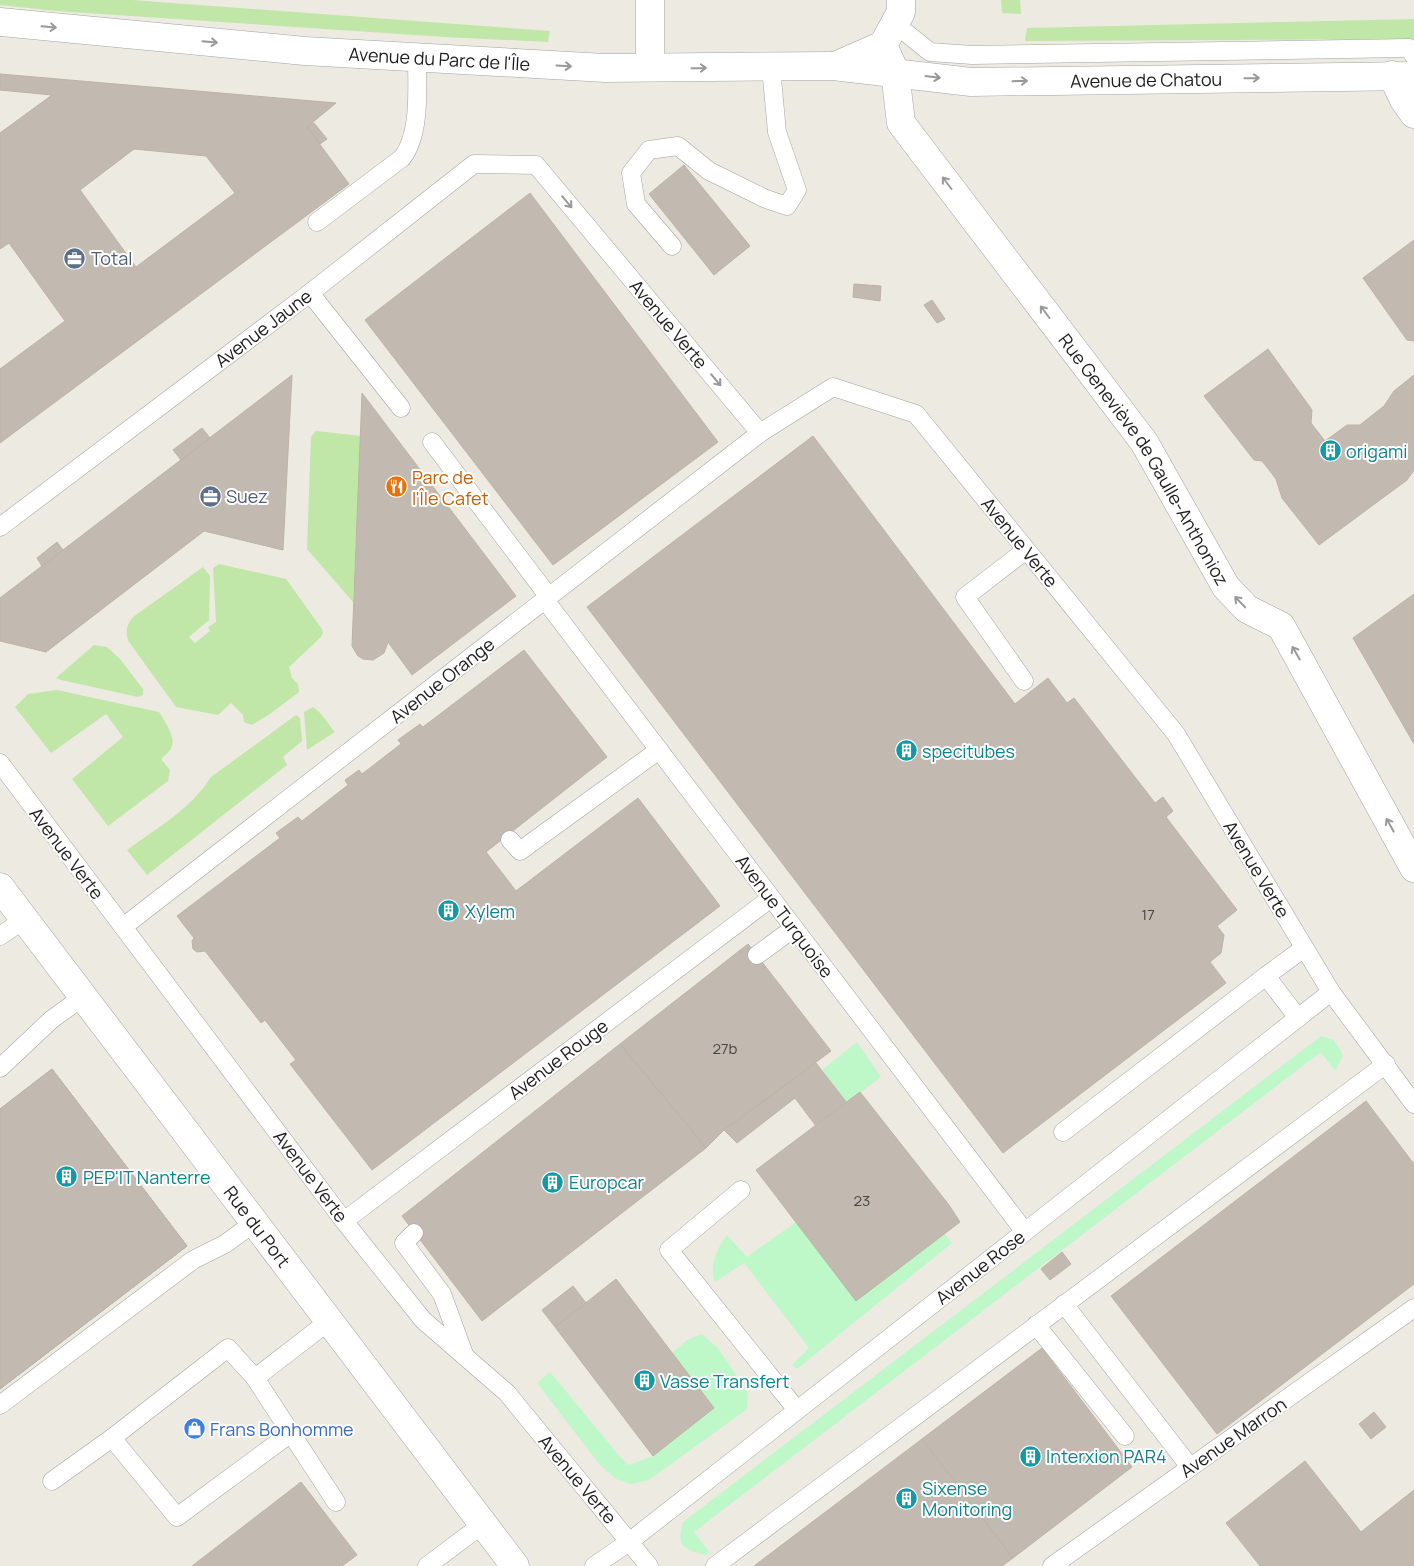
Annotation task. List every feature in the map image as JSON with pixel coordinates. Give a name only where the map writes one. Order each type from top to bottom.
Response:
[{"type":"street","points":[[650,0],[650,67]]},
{"type":"street","name":"Avenue du Parc de l'Île","points":[[0,22],[305,51],[605,68],[833,66],[891,43]]},
{"type":"street","name":"Avenue de Chatou","points":[[891,43],[971,82],[1403,76]]},
{"type":"street","name":"Rue Geneviève de Gaulle-Anthonioz","points":[[891,43],[901,123],[1144,442],[1226,588],[1247,609],[1281,626],[1414,868]]},
{"type":"street","points":[[1403,76],[1404,100],[1414,114]]},
{"type":"street","name":"Rue du Port","points":[[0,886],[514,1565]]},
{"type":"lane","points":[[891,43],[930,52],[972,55],[1409,48],[1414,56]]},
{"type":"lane","points":[[317,222],[402,158],[407,151],[416,113],[417,58]]},
{"type":"lane","points":[[672,246],[636,204],[631,174],[649,150],[678,146],[708,171],[766,199],[787,206],[797,190],[777,132],[771,67]]},
{"type":"lane","name":"Avenue Jaune","points":[[0,527],[310,293],[474,164],[536,165]]},
{"type":"lane","name":"Avenue Verte","points":[[536,165],[760,432],[833,387],[916,414],[1176,734],[1331,992],[1414,1104]]},
{"type":"lane","points":[[310,293],[401,408]]},
{"type":"lane","name":"Avenue Orange","points":[[123,927],[760,432]]},
{"type":"lane","name":"Avenue Turquoise","points":[[432,442],[659,750],[1025,1232]]},
{"type":"lane","points":[[1024,680],[965,597],[1026,550]]},
{"type":"lane","points":[[510,840],[520,851],[659,750]]},
{"type":"lane","name":"Avenue Verte","points":[[0,763],[344,1221],[423,1320],[507,1393],[649,1566]]},
{"type":"lane","name":"Avenue Rouge","points":[[344,1221],[771,898]]},
{"type":"lane","points":[[0,936],[25,919]]},
{"type":"lane","points":[[757,955],[794,928]]},
{"type":"lane","points":[[1063,1132],[1304,948]]},
{"type":"lane","points":[[1266,976],[1298,1018]]},
{"type":"lane","name":"Avenue Rose","points":[[594,1566],[629,1542],[1331,992]]},
{"type":"lane","points":[[0,1068],[51,1020],[84,996]]},
{"type":"lane","points":[[715,1566],[1386,1064]]},
{"type":"lane","points":[[741,1190],[669,1250],[797,1410]]},
{"type":"lane","points":[[0,1405],[193,1260],[225,1244],[255,1222]]},
{"type":"lane","points":[[414,1233],[404,1243],[442,1294],[465,1356]]},
{"type":"lane","points":[[1064,1304],[1190,1467]]},
{"type":"lane","name":"Avenue Marron","points":[[1052,1566],[1414,1308]]},
{"type":"lane","points":[[255,1378],[329,1321]]},
{"type":"lane","points":[[1036,1325],[1125,1436]]},
{"type":"lane","points":[[52,1481],[112,1438],[228,1348],[255,1378],[336,1502]]},
{"type":"lane","points":[[112,1438],[176,1517],[291,1433]]},
{"type":"lane","points":[[427,1566],[483,1524]]},
{"type":"green space","points":[[0,0],[132,0],[550,31],[548,42],[445,37],[56,11],[0,5]]},
{"type":"green space","points":[[1001,0],[1020,0],[1021,14],[1002,13]]},
{"type":"green space","points":[[1414,19],[1414,39],[1025,41],[1027,28]]},
{"type":"green space","points":[[316,431],[361,436],[353,602],[307,549],[311,437]]},
{"type":"green space","points":[[219,564],[286,579],[323,633],[289,667],[292,678],[298,684],[299,692],[252,725],[244,722],[243,715],[231,703],[218,715],[176,707],[129,642],[127,635],[128,626],[133,617],[203,567],[210,576],[209,620],[189,637],[195,643],[210,631],[208,627],[216,622],[213,568]]},
{"type":"green space","points":[[94,645],[107,647],[120,659],[143,689],[143,695],[138,697],[56,678]]},
{"type":"green space","points":[[57,690],[159,712],[172,736],[172,746],[161,759],[170,770],[168,781],[108,826],[72,779],[123,737],[106,714],[51,753],[15,707],[28,694]]},
{"type":"green space","points":[[313,707],[335,732],[307,750],[304,712]]},
{"type":"green space","points":[[296,715],[300,718],[302,741],[283,757],[287,765],[147,875],[127,850],[184,808],[194,799],[211,777]]},
{"type":"green space","points":[[1321,1036],[1334,1040],[1343,1055],[1335,1071],[1321,1052],[694,1532],[709,1552],[706,1555],[692,1551],[683,1545],[680,1536],[683,1522]]},
{"type":"green space","points":[[857,1042],[881,1077],[847,1103],[822,1070]]},
{"type":"green space","points":[[796,1222],[856,1301],[944,1233],[952,1243],[797,1369],[792,1365],[809,1348],[744,1263],[715,1282],[713,1275],[717,1251],[727,1235],[747,1257]]},
{"type":"green space","points":[[702,1334],[718,1348],[748,1393],[747,1409],[649,1480],[631,1484],[616,1479],[600,1465],[537,1383],[550,1372],[621,1458],[629,1465],[653,1456],[714,1408],[672,1353],[687,1340]]},
{"type":"building","name":"Total","points":[[0,74],[336,103],[307,127],[349,184],[0,443],[0,369],[65,321],[9,243],[0,249],[0,133],[52,95],[0,90]],"holes":[[[134,149],[206,156],[235,193],[136,267],[80,190]]]},
{"type":"building","points":[[314,123],[327,139],[320,144],[307,127]]},
{"type":"building","points":[[684,165],[750,246],[714,275],[649,194]]},
{"type":"building","points":[[530,193],[718,442],[553,565],[365,320]]},
{"type":"building","points":[[1414,240],[1414,341],[1407,340],[1363,278]]},
{"type":"building","points":[[854,284],[881,286],[880,301],[853,297]]},
{"type":"building","points":[[932,300],[945,319],[937,323],[924,305]]},
{"type":"building","name":"origami","points":[[1268,349],[1312,410],[1311,423],[1325,441],[1347,425],[1360,425],[1384,406],[1394,391],[1414,375],[1414,470],[1407,480],[1319,545],[1282,498],[1276,479],[1262,461],[1254,460],[1204,396]]},
{"type":"building","name":"Suez","points":[[292,375],[283,550],[204,531],[46,652],[0,641],[0,598]]},
{"type":"building","name":"Parc de l'Île Cafet","points":[[362,393],[516,596],[412,675],[388,642],[384,653],[373,660],[363,659],[358,656],[352,646]]},
{"type":"building","points":[[202,428],[210,438],[181,460],[173,450]]},
{"type":"building","name":"specitubes","points":[[813,436],[1015,704],[1048,678],[1067,703],[1074,698],[1155,803],[1163,797],[1173,811],[1166,817],[1237,910],[1217,926],[1224,935],[1221,953],[1210,962],[1226,983],[1003,1153],[587,607]]},
{"type":"building","points":[[57,542],[63,550],[42,566],[37,558]]},
{"type":"building","points":[[1414,594],[1414,744],[1353,638]]},
{"type":"building","name":"Xylem","points":[[524,650],[607,757],[486,852],[516,891],[638,798],[720,906],[372,1170],[290,1064],[296,1060],[265,1020],[261,1023],[205,951],[197,952],[193,949],[192,941],[194,938],[177,916],[280,838],[276,833],[298,817],[302,821],[348,785],[345,780],[359,770],[362,774],[401,744],[398,740],[420,724],[423,727]]},
{"type":"building","points":[[748,944],[831,1051],[724,1130],[706,1148],[620,1044]]},
{"type":"building","name":"Europcar","points":[[620,1044],[706,1148],[482,1321],[402,1216]]},
{"type":"building","points":[[816,1063],[847,1103],[816,1126],[795,1098],[737,1143],[724,1130]]},
{"type":"building","name":"PEP'IT Nanterre","points":[[52,1069],[187,1246],[0,1389],[0,1312],[71,1258],[50,1237],[21,1201],[0,1218],[0,1109]]},
{"type":"building","name":"PEP'IT Nanterre","points":[[52,1069],[187,1246],[0,1389],[0,1109]]},
{"type":"building","points":[[860,1092],[949,1205],[960,1222],[856,1301],[756,1170]]},
{"type":"building","points":[[1366,1101],[1414,1164],[1414,1284],[1217,1434],[1111,1296]]},
{"type":"building","points":[[1062,1252],[1071,1264],[1050,1280],[1041,1269]]},
{"type":"building","name":"Vasse Transfert","points":[[616,1279],[714,1408],[653,1456],[555,1327]]},
{"type":"building","points":[[573,1286],[586,1303],[555,1327],[542,1310]]},
{"type":"building","name":"Interxion PAR4","points":[[1042,1348],[1132,1467],[1013,1558],[922,1439]]},
{"type":"building","points":[[1374,1412],[1386,1427],[1371,1439],[1359,1424]]},
{"type":"building","name":"Sixense Monitoring","points":[[922,1439],[1013,1558],[1002,1566],[754,1566]]},
{"type":"building","points":[[1305,1461],[1361,1532],[1414,1490],[1414,1566],[1260,1566],[1226,1523]]},
{"type":"building","points":[[301,1482],[357,1555],[342,1566],[192,1566]]},
{"type":"place","name":"Total","points":[[75,258]]},
{"type":"place","name":"origami","points":[[1330,451]]},
{"type":"place","name":"Parc de l'Île Cafet","points":[[396,487]]},
{"type":"place","name":"Suez","points":[[210,496]]},
{"type":"place","name":"specitubes","points":[[906,751]]},
{"type":"place","name":"Xylem","points":[[449,911]]},
{"type":"place","name":"PEP'IT Nanterre","points":[[67,1177]]},
{"type":"place","name":"Europcar","points":[[553,1182]]},
{"type":"place","name":"Vasse Transfert","points":[[644,1381]]},
{"type":"place","name":"Frans Bonhomme","points":[[194,1429]]},
{"type":"place","name":"Interxion PAR4","points":[[1030,1456]]},
{"type":"place","name":"Sixense Monitoring","points":[[906,1498]]}]
